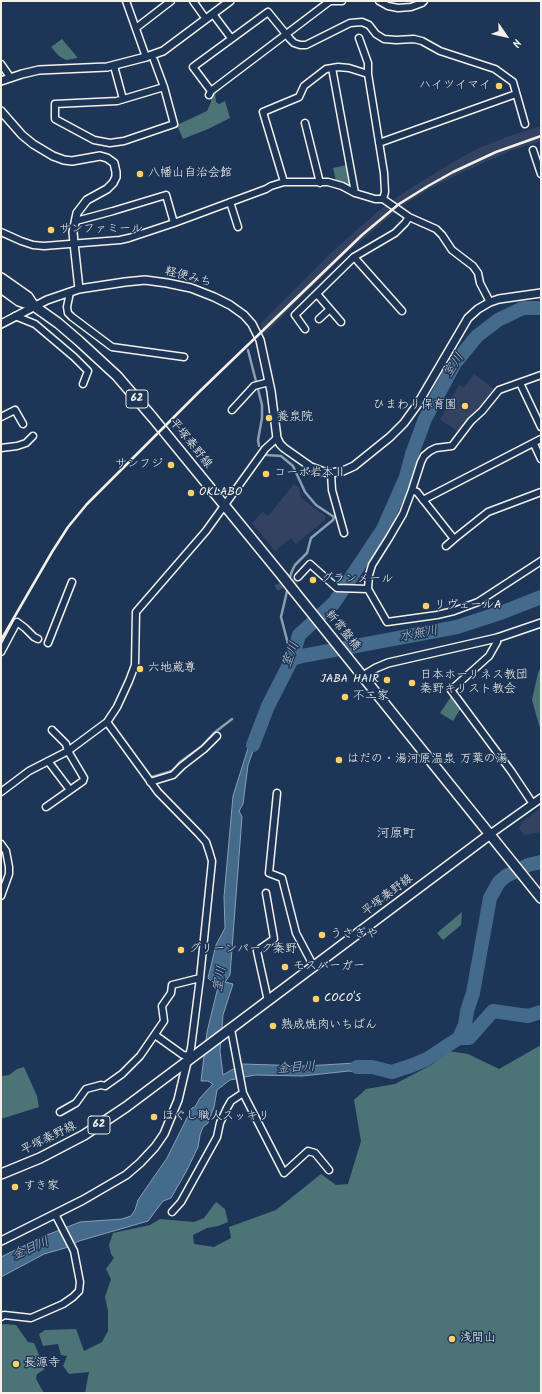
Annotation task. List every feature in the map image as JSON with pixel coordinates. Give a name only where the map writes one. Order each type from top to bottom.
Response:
[{"type":"main road","name":"平塚秦野線","points":[[1,278],[28,297],[34,306],[79,341],[117,376],[311,612]]},
{"type":"main road","name":"平塚秦野線","points":[[1,288],[19,301],[34,306]]},
{"type":"main road","name":"新常盤橋","points":[[311,612],[363,676]]},
{"type":"main road","name":"62","points":[[363,676],[490,835]]},
{"type":"main road","name":"平塚秦野線","points":[[1,1174],[40,1158],[84,1135],[126,1107],[490,835]]},
{"type":"main road","points":[[490,835],[541,898]]},
{"type":"street","points":[[126,1],[146,57]]},
{"type":"street","points":[[136,28],[171,1]]},
{"type":"street","points":[[192,1],[203,15]]},
{"type":"street","points":[[1,81],[10,77],[39,70],[114,66],[146,57],[163,51],[230,1]]},
{"type":"street","points":[[342,1],[330,1],[286,35],[210,93],[193,67],[268,12],[286,35],[294,43],[300,45],[306,45],[350,23],[362,22],[369,24],[376,34],[384,39],[414,39],[422,41],[440,52],[495,69],[513,82],[525,124]]},
{"type":"street","points":[[379,1],[388,6],[398,8],[411,7],[424,1]]},
{"type":"street","points":[[213,14],[231,38]]},
{"type":"street","points":[[359,38],[368,63],[368,74],[384,172],[384,199]]},
{"type":"street","points":[[154,60],[164,87],[174,124],[124,141],[110,143],[94,140],[55,119],[55,104],[117,101],[164,87]]},
{"type":"street","points":[[1,64],[10,77]]},
{"type":"street","points":[[114,66],[123,99]]},
{"type":"street","points":[[284,182],[263,112],[299,97],[304,86],[326,69],[338,67],[349,68],[368,74]]},
{"type":"street","points":[[332,68],[355,193]]},
{"type":"street","points":[[379,143],[516,94]]},
{"type":"street","points":[[1,111],[22,135],[33,144],[53,156],[72,161],[100,156],[107,158],[114,163],[116,172],[114,184],[87,200],[78,213],[73,232],[79,289]]},
{"type":"street","points":[[306,123],[320,183]]},
{"type":"street","points":[[533,150],[541,174]]},
{"type":"street","points":[[1,232],[33,245],[57,246],[129,238],[284,182],[328,182],[355,193],[384,199],[409,217],[436,229],[452,250],[473,266],[490,302]]},
{"type":"street","points":[[76,221],[84,220],[166,195],[174,222]]},
{"type":"street","points":[[230,202],[238,227]]},
{"type":"street","points":[[305,329],[294,315],[354,257],[395,233],[409,217]]},
{"type":"street","points":[[354,257],[402,311]]},
{"type":"street","name":"軽便みち","points":[[1,324],[34,306],[70,292],[79,289],[125,282],[145,280],[167,283],[191,288],[214,297],[230,305],[244,315],[252,324],[260,340],[269,382],[277,438]]},
{"type":"street","points":[[70,292],[67,307],[68,313],[112,347],[184,357]]},
{"type":"street","points":[[1,792],[30,771],[68,751],[107,722],[117,707],[135,665],[136,612],[206,531],[265,449],[277,438],[284,448],[311,467],[324,472],[331,473],[343,471],[354,466],[390,437],[404,423],[417,405],[468,318],[478,308],[499,299],[541,293]]},
{"type":"street","points":[[317,294],[341,322]]},
{"type":"street","points":[[319,319],[330,309]]},
{"type":"street","points":[[15,316],[35,324],[74,357],[88,371],[83,384]]},
{"type":"street","points":[[541,375],[499,390],[482,411],[471,421],[452,446],[436,448],[424,456],[403,514],[372,565],[369,575],[368,589],[387,622],[436,615],[454,612],[478,602],[541,561]]},
{"type":"street","points":[[232,410],[254,386],[269,382]]},
{"type":"street","points":[[520,383],[541,427]]},
{"type":"street","points":[[1,418],[15,410],[23,424]]},
{"type":"street","points":[[1,448],[26,443],[33,436]]},
{"type":"street","points":[[423,500],[534,444],[541,439]]},
{"type":"street","points":[[534,444],[541,459]]},
{"type":"street","points":[[331,473],[332,490],[344,532]]},
{"type":"street","points":[[412,490],[417,492],[454,539]]},
{"type":"street","points":[[446,546],[488,512],[541,492]]},
{"type":"street","points":[[298,577],[310,564],[337,588],[368,589]]},
{"type":"street","points":[[48,643],[72,582]]},
{"type":"street","points":[[1,652],[17,622],[38,639]]},
{"type":"street","points":[[363,676],[376,668],[388,664],[498,638],[541,623]]},
{"type":"street","points":[[498,638],[489,656],[451,690],[511,771],[533,804]]},
{"type":"street","points":[[1,1241],[56,1215],[83,1200],[126,1175],[140,1163],[155,1147],[164,1134],[178,1100],[190,1058],[212,861],[206,842],[150,782],[107,722]]},
{"type":"street","points":[[46,807],[83,781],[84,778],[68,751],[66,744],[52,730]]},
{"type":"street","points":[[150,782],[173,775],[217,736]]},
{"type":"street","points":[[48,761],[70,790]]},
{"type":"street","points":[[277,793],[269,874],[282,878],[296,933],[314,966]]},
{"type":"street","points":[[490,835],[541,798]]},
{"type":"street","points":[[1,844],[6,851],[9,867],[7,879],[1,896]]},
{"type":"street","points":[[266,893],[274,939],[257,951],[268,1001]]},
{"type":"street","points":[[60,1112],[76,1103],[86,1090],[101,1085],[105,1086],[122,1074],[140,1056],[164,1021],[162,1006],[171,993],[172,985],[200,978]]},
{"type":"street","points":[[229,1030],[243,1091],[284,1173],[308,1151],[315,1153],[329,1170]]},
{"type":"street","points":[[155,1035],[183,1055],[190,1058]]},
{"type":"street","points":[[172,1212],[181,1202],[217,1137],[220,1123],[231,1101],[243,1091]]},
{"type":"street","points":[[1,1317],[31,1318],[63,1304],[73,1297],[80,1288],[74,1251],[56,1215]]},
{"type":"shaded area","points":[[541,126],[541,141],[510,151],[459,174],[429,189],[408,202],[341,258],[265,334],[260,324],[332,252],[376,213],[400,195],[451,163],[481,147]]},
{"type":"shaded area","name":"ひまわり保育園","points":[[474,374],[495,390],[459,432],[440,420],[459,385],[464,388]]},
{"type":"shaded area","points":[[294,484],[299,487],[301,498],[325,516],[325,520],[296,544],[291,538],[275,551],[252,523],[263,511],[268,516]]},
{"type":"shaded area","points":[[541,808],[541,832],[525,835],[519,829],[522,822]]},
{"type":"green space","points":[[62,39],[78,58],[66,60],[59,56],[51,47]]},
{"type":"green space","points":[[215,91],[216,102],[219,104],[225,101],[230,118],[183,139],[177,125],[207,111],[211,102],[211,94]]},
{"type":"green space","points":[[347,165],[351,184],[349,187],[336,181],[333,168]]},
{"type":"green space","points":[[541,667],[541,729],[532,700],[538,673]]},
{"type":"green space","points":[[452,695],[461,708],[453,721],[440,713]]},
{"type":"green space","points":[[462,912],[461,925],[443,940],[437,933]]},
{"type":"green space","points":[[541,1045],[541,1393],[85,1393],[89,1372],[69,1374],[63,1366],[67,1356],[61,1355],[58,1344],[43,1346],[39,1334],[45,1330],[76,1329],[84,1351],[102,1342],[108,1331],[108,1311],[105,1297],[111,1279],[106,1269],[114,1258],[111,1254],[109,1245],[113,1233],[150,1225],[160,1219],[194,1222],[204,1218],[216,1202],[225,1209],[228,1222],[207,1228],[193,1235],[194,1244],[214,1247],[231,1238],[229,1227],[276,1210],[321,1174],[336,1185],[348,1184],[361,1141],[354,1100],[366,1089],[395,1084],[433,1064],[448,1051],[468,1054],[499,1069]]},
{"type":"green space","points":[[24,1067],[37,1096],[39,1107],[1,1119],[1,1076],[9,1075],[17,1069]]},
{"type":"green space","name":"長源寺","points":[[1,1325],[16,1325],[28,1342],[34,1343],[45,1369],[37,1374],[36,1379],[44,1393],[1,1393]]},
{"type":"water","points":[[255,726],[261,729],[248,765],[243,804],[239,811],[242,817],[230,975],[225,982],[233,984],[223,1015],[220,1051],[223,1075],[242,1064],[306,1066],[372,1062],[379,1067],[357,1072],[349,1071],[302,1076],[255,1075],[230,1080],[217,1090],[214,1107],[208,1123],[203,1127],[198,1147],[171,1198],[163,1201],[148,1221],[79,1241],[65,1248],[44,1254],[1,1277],[1,1257],[42,1237],[80,1222],[122,1219],[131,1216],[135,1210],[138,1200],[167,1158],[192,1108],[195,1107],[200,1098],[213,1084],[208,1081],[201,1081],[207,1032],[218,987],[208,978],[216,945],[225,928],[224,897],[233,796]]},
{"type":"waterway","name":"室川","points":[[253,745],[268,706],[292,659],[299,635],[334,603],[383,529],[406,477],[412,454],[425,419],[455,363],[477,336],[498,320],[523,308],[541,308]]},
{"type":"waterway","points":[[248,350],[262,405],[262,418],[258,440],[259,446]]},
{"type":"waterway","points":[[266,455],[281,456],[293,466],[305,492],[316,505],[334,517],[333,520],[311,538],[307,553],[295,565],[289,580]]},
{"type":"waterway","points":[[288,587],[281,617],[292,659]]},
{"type":"waterway","name":"水無川","points":[[292,659],[457,627],[503,612],[541,597]]},
{"type":"waterway","points":[[152,777],[172,771],[180,762],[202,746],[214,733],[232,719]]},
{"type":"waterway","name":"金目川","points":[[357,1067],[372,1067],[392,1072],[427,1059],[459,1038],[465,1025],[467,1011],[473,993],[490,898],[499,882],[506,876],[528,865],[541,862]]},
{"type":"waterway","points":[[459,1038],[469,1038],[493,1011],[528,1016],[541,1012]]},
{"type":"tunnel","points":[[276,588],[284,584],[291,586],[298,577]]},
{"type":"railway","points":[[1,640],[52,552],[68,527],[87,504],[198,393],[362,235],[399,204],[453,172],[496,152],[541,136]]},
{"type":"place","name":"ハイツイマイ","points":[[499,86]]},
{"type":"place","name":"八幡山自治会館","points":[[140,174]]},
{"type":"place","name":"サンファミール","points":[[51,230]]},
{"type":"place","name":"ひまわり保育園","points":[[465,406]]},
{"type":"place","name":"養泉院","points":[[269,418]]},
{"type":"place","name":"サンフジ","points":[[171,465]]},
{"type":"place","name":"コーポ岩本Ⅱ","points":[[266,474]]},
{"type":"place","name":"OKLABO","points":[[191,493]]},
{"type":"place","name":"グランメール","points":[[313,580]]},
{"type":"place","name":"リヴェールA","points":[[426,606]]},
{"type":"place","name":"六地蔵尊","points":[[140,669]]},
{"type":"place","name":"JABA HAIR","points":[[387,680]]},
{"type":"place","name":"日本ホーリネス教団 秦野キリスト教会","points":[[412,683]]},
{"type":"place","name":"不二家","points":[[345,697]]},
{"type":"place","name":"はだの・湯河原温泉 万葉の湯","points":[[339,760]]},
{"type":"place","name":"うさぎや","points":[[322,935]]},
{"type":"place","name":"グリーンパーク秦野","points":[[181,950]]},
{"type":"place","name":"モスバーガー","points":[[285,967]]},
{"type":"place","name":"COCO'S","points":[[316,999]]},
{"type":"place","name":"熟成焼肉いちばん","points":[[273,1026]]},
{"type":"place","name":"ほぐし職人スッキリ","points":[[154,1117]]},
{"type":"place","name":"すき家","points":[[15,1187]]},
{"type":"place","name":"浅間山","points":[[452,1339]]},
{"type":"place","name":"長源寺","points":[[16,1364]]},
{"type":"district","name":"河原町","points":[[396,835]]}]
